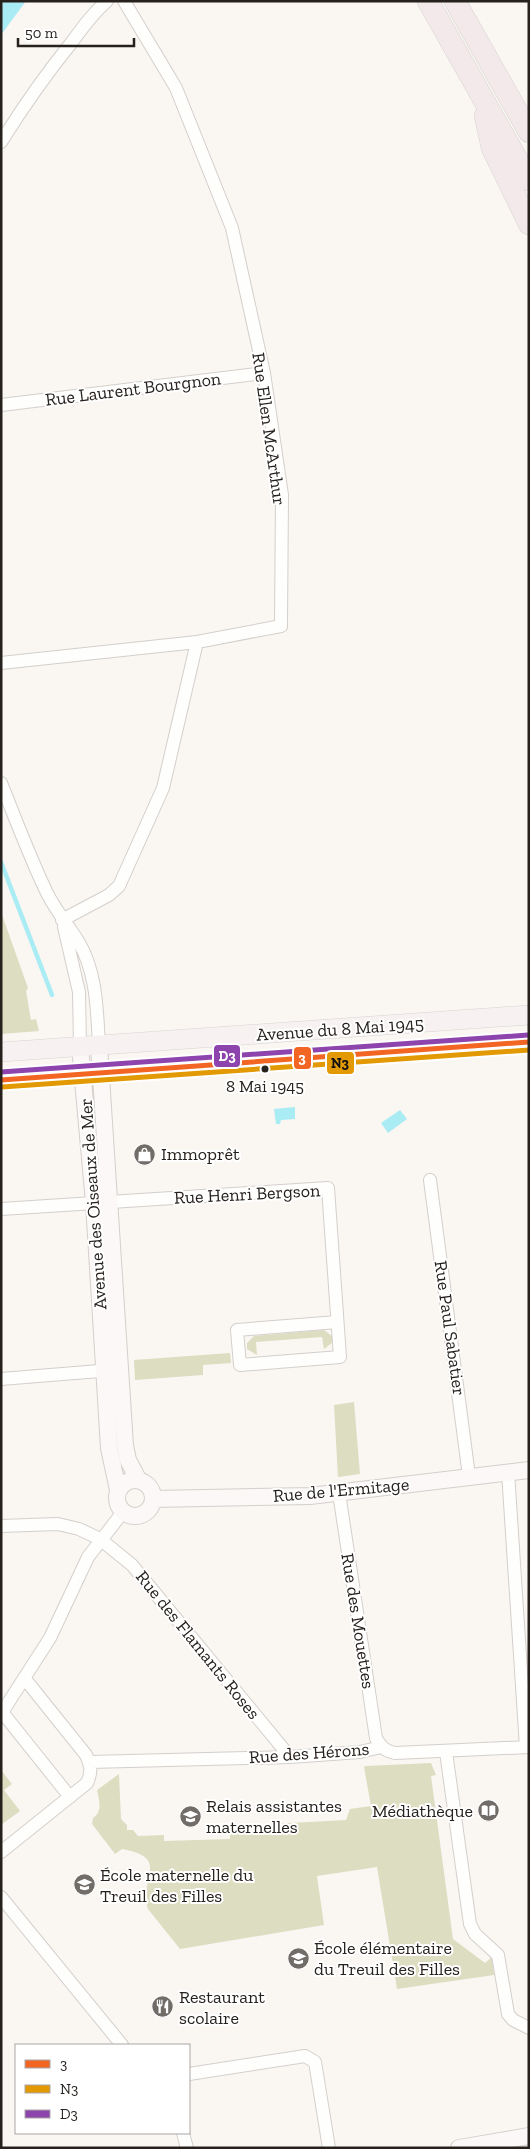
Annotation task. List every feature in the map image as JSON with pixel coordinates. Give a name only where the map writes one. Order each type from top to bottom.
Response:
[{"type":"highway","points":[[428,1],[529,180]]},
{"type":"highway","points":[[455,1],[529,132]]},
{"type":"highway","points":[[481,96],[492,148],[529,224]]},
{"type":"main road","name":"Avenue du 8 Mai 1945","points":[[1,1052],[529,1015]]},
{"type":"main road","name":"Avenue du 8 Mai 1945","points":[[1,1080],[529,1042]]},
{"type":"street","points":[[1,142],[26,102],[58,59],[97,10],[107,1]]},
{"type":"street","name":"Rue Ellen McArthur","points":[[124,1],[176,88],[232,228],[264,373],[282,495],[281,626],[197,642]]},
{"type":"street","name":"Rue Laurent Bourgnon","points":[[1,405],[264,373]]},
{"type":"street","points":[[1,663],[197,642],[163,788],[119,886],[109,895],[62,920]]},
{"type":"street","name":"Avenue des Oiseaux de Mer","points":[[1,783],[47,892],[62,920],[79,942],[88,964],[96,1002],[99,1046],[91,1073]]},
{"type":"street","name":"Avenue des Oiseaux de Mer","points":[[62,920],[79,992],[80,1047],[91,1073],[112,1370],[109,1448],[118,1490]]},
{"type":"street","name":"Rue Paul Sabatier","points":[[430,1180],[469,1476]]},
{"type":"street","name":"Rue Henri Bergson","points":[[101,1202],[328,1188],[340,1357],[240,1365],[237,1330],[337,1322]]},
{"type":"street","points":[[1,1209],[101,1202]]},
{"type":"street","points":[[1,1379],[112,1370]]},
{"type":"street","name":"Avenue des Oiseaux de Mer","points":[[112,1370],[125,1446],[138,1480]]},
{"type":"street","name":"Rue de l'Ermitage","points":[[153,1499],[245,1498],[339,1493],[529,1470]]},
{"type":"street","points":[[508,1472],[528,1747]]},
{"type":"street","points":[[138,1480],[149,1486],[153,1499],[149,1510],[139,1516],[123,1512],[117,1501],[118,1490],[126,1481],[138,1480]]},
{"type":"street","name":"Rue des Mouettes","points":[[339,1493],[376,1738],[381,1747]]},
{"type":"street","points":[[70,1797],[2,1713],[50,1638],[88,1557],[100,1539],[123,1512]]},
{"type":"street","points":[[1,1526],[58,1524],[79,1529],[100,1539]]},
{"type":"street","name":"Rue des Flamants Roses","points":[[100,1539],[132,1565],[290,1758]]},
{"type":"street","points":[[25,1679],[90,1762],[91,1775],[87,1783]]},
{"type":"street","name":"Rue des Hérons","points":[[90,1762],[290,1758],[360,1752],[381,1747],[395,1753],[528,1747]]},
{"type":"street","points":[[446,1752],[470,1924],[475,1934],[498,1956],[508,2014],[513,2020],[529,2028]]},
{"type":"street","points":[[1,1852],[87,1783],[118,1762]]},
{"type":"street","points":[[1,1897],[121,2044]]},
{"type":"street","points":[[190,2074],[305,2056],[315,2062],[329,2148]]},
{"type":"street","points":[[183,2134],[186,2148]]},
{"type":"street","points":[[459,2148],[529,2136]]},
{"type":"green space","points":[[1,912],[28,988],[26,991],[31,1020],[36,1019],[39,1031],[1,1034]]},
{"type":"green space","points":[[324,1330],[332,1336],[333,1342],[324,1349],[322,1337],[256,1342],[257,1355],[247,1349],[247,1343],[254,1336]]},
{"type":"green space","points":[[230,1353],[231,1363],[203,1365],[203,1375],[135,1380],[134,1360]]},
{"type":"green space","points":[[354,1402],[360,1474],[338,1477],[334,1405]]},
{"type":"green space","points":[[431,1763],[436,1775],[431,1776],[453,1939],[485,1963],[492,1957],[494,1975],[397,1989],[377,1867],[317,1876],[324,1925],[180,1949],[148,1909],[146,1898],[150,1864],[146,1858],[137,1853],[122,1849],[115,1854],[92,1824],[93,1818],[99,1809],[97,1790],[119,1774],[121,1819],[127,1825],[127,1830],[133,1830],[138,1836],[164,1835],[164,1841],[230,1839],[230,1832],[271,1831],[271,1824],[346,1820],[350,1809],[371,1806],[364,1767]]},
{"type":"green space","points":[[1,1770],[12,1784],[4,1790],[20,1811],[1,1825]]},
{"type":"water","points":[[1,1],[26,1],[1,35]]},
{"type":"water","points":[[295,1107],[295,1119],[281,1120],[280,1124],[276,1124],[274,1109]]},
{"type":"water","points":[[400,1110],[407,1119],[388,1133],[381,1123]]},
{"type":"waterway","points":[[1,862],[52,995]]},
{"type":"transit line","name":"D3","points":[[1,1072],[528,1035]]},
{"type":"transit line","name":"3","points":[[1,1080],[529,1042]]},
{"type":"transit line","name":"N3","points":[[2,1087],[529,1050]]},
{"type":"place","name":"8 Mai 1945","points":[[265,1069]]},
{"type":"place","name":"Immoprêt","points":[[145,1154]]},
{"type":"place","name":"Médiathèque","points":[[489,1811]]},
{"type":"place","name":"Relais assistantes maternelles","points":[[190,1816]]},
{"type":"place","name":"École maternelle du Treuil des Filles","points":[[84,1885]]},
{"type":"place","name":"École élémentaire du Treuil des Filles","points":[[298,1958]]},
{"type":"place","name":"Restaurant scolaire","points":[[163,2007]]}]
